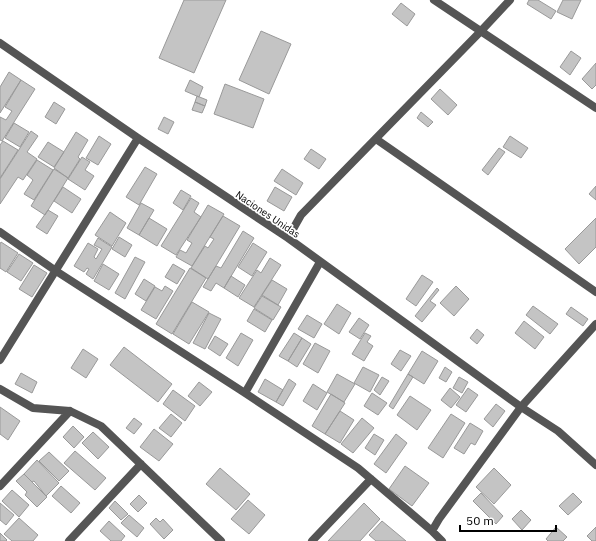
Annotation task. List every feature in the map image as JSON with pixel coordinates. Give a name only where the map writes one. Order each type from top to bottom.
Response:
[{"type":"street","points":[[434,0],[596,108]]},
{"type":"street","points":[[288,238],[301,215],[510,0]]},
{"type":"street","name":"Naciones Unidas","points":[[0,43],[138,138],[288,238],[521,407],[558,431],[596,465]]},
{"type":"street","points":[[0,360],[138,138]]},
{"type":"street","points":[[376,139],[596,292]]},
{"type":"street","points":[[0,232],[56,271],[358,468],[442,541]]},
{"type":"street","points":[[245,393],[320,262]]},
{"type":"street","points":[[432,531],[439,519],[521,407],[596,324]]},
{"type":"street","points":[[0,389],[33,408],[70,411],[102,426],[222,541]]},
{"type":"street","points":[[0,486],[70,411]]},
{"type":"street","points":[[69,541],[141,464]]},
{"type":"street","points":[[312,541],[371,480]]},
{"type":"building","points":[[184,0],[226,0],[194,73],[159,58]]},
{"type":"building","points":[[529,0],[538,0],[556,11],[551,19],[527,4]]},
{"type":"building","points":[[563,0],[581,0],[572,19],[557,12]]},
{"type":"building","points":[[401,3],[415,14],[407,26],[392,14]]},
{"type":"building","points":[[261,31],[291,44],[269,94],[239,80]]},
{"type":"building","points":[[571,51],[581,58],[570,75],[560,67]]},
{"type":"building","points":[[596,63],[596,85],[592,89],[582,79]]},
{"type":"building","points":[[9,72],[21,80],[0,113],[0,87]]},
{"type":"building","points":[[21,80],[35,89],[2,141],[0,140],[0,117],[6,120],[12,111],[5,107]]},
{"type":"building","points":[[190,80],[203,87],[199,97],[185,91]]},
{"type":"building","points":[[225,84],[264,99],[253,128],[214,114]]},
{"type":"building","points":[[440,89],[457,105],[448,115],[431,99]]},
{"type":"building","points":[[197,96],[207,100],[205,106],[195,102]]},
{"type":"building","points":[[54,102],[65,109],[56,124],[45,117]]},
{"type":"building","points":[[195,102],[205,106],[202,113],[192,110]]},
{"type":"building","points":[[421,112],[433,122],[428,127],[417,118]]},
{"type":"building","points":[[164,117],[174,122],[168,134],[158,129]]},
{"type":"building","points":[[14,123],[29,132],[20,147],[5,138]]},
{"type":"building","points":[[31,131],[38,136],[27,152],[37,159],[23,180],[18,177],[0,204],[0,179]]},
{"type":"building","points":[[76,132],[88,140],[78,157],[80,159],[68,178],[54,168]]},
{"type":"building","points":[[99,136],[111,144],[98,165],[86,158]]},
{"type":"building","points":[[510,136],[528,148],[521,158],[503,147]]},
{"type":"building","points":[[3,141],[18,150],[0,178],[0,145]]},
{"type":"building","points":[[48,142],[64,152],[54,167],[38,157]]},
{"type":"building","points":[[499,148],[505,152],[488,175],[482,170]]},
{"type":"building","points":[[311,149],[326,159],[319,169],[304,159]]},
{"type":"building","points":[[82,157],[90,162],[85,170],[94,176],[85,190],[68,179]]},
{"type":"building","points":[[37,160],[53,170],[34,200],[24,194],[33,180],[27,175]]},
{"type":"building","points":[[145,167],[157,174],[139,205],[126,197]]},
{"type":"building","points":[[54,169],[68,178],[45,215],[31,206]]},
{"type":"building","points":[[282,169],[303,183],[296,195],[274,181]]},
{"type":"building","points":[[596,186],[596,200],[589,194]]},
{"type":"building","points":[[63,187],[81,199],[72,213],[54,201]]},
{"type":"building","points":[[275,187],[292,197],[284,211],[267,201]]},
{"type":"building","points":[[181,190],[191,196],[183,210],[173,203]]},
{"type":"building","points":[[191,198],[199,203],[194,212],[201,217],[176,255],[161,246]]},
{"type":"building","points":[[141,203],[154,210],[139,235],[127,228]]},
{"type":"building","points":[[208,205],[224,214],[192,266],[176,257],[180,250],[186,253],[192,243],[187,240]]},
{"type":"building","points":[[48,210],[58,216],[47,234],[36,227]]},
{"type":"building","points":[[110,212],[126,223],[112,246],[95,235]]},
{"type":"building","points":[[223,216],[240,226],[208,279],[191,268],[205,246],[208,248],[214,239],[210,237]]},
{"type":"building","points":[[149,218],[167,229],[157,246],[139,235]]},
{"type":"building","points":[[596,218],[596,247],[579,264],[565,249]]},
{"type":"building","points":[[243,231],[254,238],[224,288],[216,283],[211,291],[203,287],[216,266],[221,268]]},
{"type":"building","points":[[119,237],[132,245],[125,257],[112,249]]},
{"type":"building","points":[[98,238],[112,247],[93,279],[86,274],[89,269],[87,268],[84,272],[74,266],[88,243],[98,249],[94,257],[96,259],[102,249],[94,245]]},
{"type":"building","points":[[1,242],[18,253],[6,272],[0,268]]},
{"type":"building","points":[[253,243],[267,252],[252,276],[238,267]]},
{"type":"building","points":[[19,254],[33,263],[21,281],[7,272]]},
{"type":"building","points":[[135,257],[145,262],[125,299],[115,293]]},
{"type":"building","points":[[270,258],[281,265],[254,307],[239,298],[257,270],[261,273]]},
{"type":"building","points":[[103,264],[119,274],[109,290],[94,281]]},
{"type":"building","points":[[173,264],[185,271],[177,284],[165,277]]},
{"type":"building","points":[[34,265],[47,273],[32,297],[19,289]]},
{"type":"building","points":[[190,268],[206,278],[172,334],[156,324]]},
{"type":"building","points":[[422,275],[433,282],[416,306],[406,299]]},
{"type":"building","points":[[231,276],[245,285],[238,297],[224,288]]},
{"type":"building","points":[[144,279],[155,286],[146,301],[135,294]]},
{"type":"building","points":[[272,280],[287,289],[278,305],[262,295]]},
{"type":"building","points":[[165,286],[173,291],[156,319],[141,310],[155,287],[162,291]]},
{"type":"building","points":[[456,286],[469,299],[454,316],[440,303]]},
{"type":"building","points":[[437,288],[439,290],[430,301],[436,305],[422,322],[415,316]]},
{"type":"building","points":[[262,296],[281,307],[273,320],[254,308]]},
{"type":"building","points":[[192,302],[209,312],[189,344],[173,334]]},
{"type":"building","points":[[337,304],[351,313],[339,334],[324,324]]},
{"type":"building","points":[[533,306],[558,324],[550,334],[526,315]]},
{"type":"building","points":[[571,307],[588,319],[583,326],[566,314]]},
{"type":"building","points":[[254,309],[272,320],[265,332],[247,321]]},
{"type":"building","points":[[209,313],[221,319],[205,349],[193,343]]},
{"type":"building","points":[[307,315],[322,324],[314,338],[298,329]]},
{"type":"building","points":[[359,318],[369,325],[360,339],[349,332]]},
{"type":"building","points":[[524,321],[544,337],[535,349],[515,333]]},
{"type":"building","points":[[477,329],[484,335],[477,344],[470,338]]},
{"type":"building","points":[[241,333],[253,340],[238,366],[226,358]]},
{"type":"building","points":[[294,333],[302,338],[288,361],[279,356]]},
{"type":"building","points":[[365,333],[371,336],[367,342],[373,346],[364,361],[352,354]]},
{"type":"building","points":[[215,336],[228,344],[220,356],[208,348]]},
{"type":"building","points":[[302,338],[311,344],[297,367],[288,361]]},
{"type":"building","points":[[315,343],[330,351],[318,373],[303,364]]},
{"type":"building","points":[[124,347],[172,384],[158,402],[110,365]]},
{"type":"building","points":[[83,349],[98,359],[86,378],[71,368]]},
{"type":"building","points":[[400,350],[411,356],[401,371],[391,364]]},
{"type":"building","points":[[422,351],[438,361],[424,384],[408,374]]},
{"type":"building","points":[[363,367],[379,375],[370,392],[354,383]]},
{"type":"building","points":[[445,367],[452,372],[446,382],[439,378]]},
{"type":"building","points":[[21,373],[37,382],[32,393],[15,384]]},
{"type":"building","points":[[337,374],[355,384],[344,402],[327,392]]},
{"type":"building","points":[[408,374],[413,377],[393,409],[389,406]]},
{"type":"building","points":[[382,377],[389,381],[380,395],[374,390]]},
{"type":"building","points":[[459,377],[468,382],[462,393],[453,388]]},
{"type":"building","points":[[265,379],[283,390],[276,402],[258,392]]},
{"type":"building","points":[[289,379],[296,384],[283,406],[276,402]]},
{"type":"building","points":[[199,382],[212,392],[200,406],[188,396]]},
{"type":"building","points":[[313,384],[327,393],[317,410],[303,401]]},
{"type":"building","points":[[450,388],[460,397],[451,408],[441,400]]},
{"type":"building","points":[[468,388],[478,395],[466,412],[456,405]]},
{"type":"building","points":[[173,390],[195,406],[185,421],[163,404]]},
{"type":"building","points":[[372,393],[387,403],[378,415],[364,406]]},
{"type":"building","points":[[331,394],[345,403],[325,434],[312,426]]},
{"type":"building","points":[[410,396],[431,410],[417,430],[397,415]]},
{"type":"building","points":[[496,404],[505,411],[493,427],[484,419]]},
{"type":"building","points":[[0,407],[20,421],[8,440],[0,434]]},
{"type":"building","points":[[340,411],[354,420],[340,443],[325,434]]},
{"type":"building","points":[[171,414],[182,423],[171,437],[159,428]]},
{"type":"building","points":[[451,414],[465,423],[443,458],[428,448]]},
{"type":"building","points":[[134,418],[142,424],[134,434],[126,428]]},
{"type":"building","points":[[362,418],[374,428],[353,453],[341,444]]},
{"type":"building","points":[[470,423],[483,431],[475,445],[471,443],[464,454],[454,448]]},
{"type":"building","points":[[73,426],[84,437],[74,448],[63,437]]},
{"type":"building","points":[[154,429],[173,444],[159,461],[140,447]]},
{"type":"building","points":[[93,432],[109,447],[98,459],[82,443]]},
{"type":"building","points":[[374,434],[384,440],[375,455],[365,448]]},
{"type":"building","points":[[396,434],[407,443],[386,473],[374,464]]},
{"type":"building","points":[[75,451],[106,478],[95,490],[64,463]]},
{"type":"building","points":[[49,452],[69,471],[59,481],[39,461]]},
{"type":"building","points":[[37,460],[59,483],[46,496],[34,481],[32,482],[24,474]]},
{"type":"building","points":[[405,466],[429,483],[412,506],[389,489]]},
{"type":"building","points":[[220,468],[250,494],[236,510],[206,484]]},
{"type":"building","points":[[494,468],[511,485],[494,504],[476,487]]},
{"type":"building","points":[[24,474],[47,497],[37,507],[25,495],[27,492],[16,481]]},
{"type":"building","points":[[61,486],[80,503],[71,513],[52,496]]},
{"type":"building","points":[[12,490],[29,505],[19,517],[2,501]]},
{"type":"building","points":[[481,493],[503,516],[496,524],[473,501]]},
{"type":"building","points":[[573,493],[582,502],[568,515],[559,506]]},
{"type":"building","points":[[139,495],[147,503],[138,512],[130,504]]},
{"type":"building","points":[[248,500],[265,515],[249,534],[231,519]]},
{"type":"building","points":[[115,501],[128,514],[121,520],[109,508]]},
{"type":"building","points":[[0,503],[14,515],[6,525],[0,520]]},
{"type":"building","points":[[364,503],[380,519],[360,541],[328,541]]},
{"type":"building","points":[[521,510],[531,520],[522,530],[512,519]]},
{"type":"building","points":[[129,515],[144,528],[137,537],[121,523]]},
{"type":"building","points":[[19,518],[38,535],[33,541],[12,541],[4,534]]},
{"type":"building","points":[[156,518],[160,522],[163,519],[173,530],[164,539],[150,524]]},
{"type":"building","points":[[109,521],[125,536],[121,541],[111,541],[100,531]]},
{"type":"building","points":[[382,521],[406,541],[376,541],[369,535]]},
{"type":"building","points":[[556,527],[567,537],[563,541],[548,541],[546,539]]},
{"type":"building","points":[[596,527],[596,541],[592,541],[587,536]]},
{"type":"building","points":[[0,533],[7,540],[6,541],[0,541]]}]
